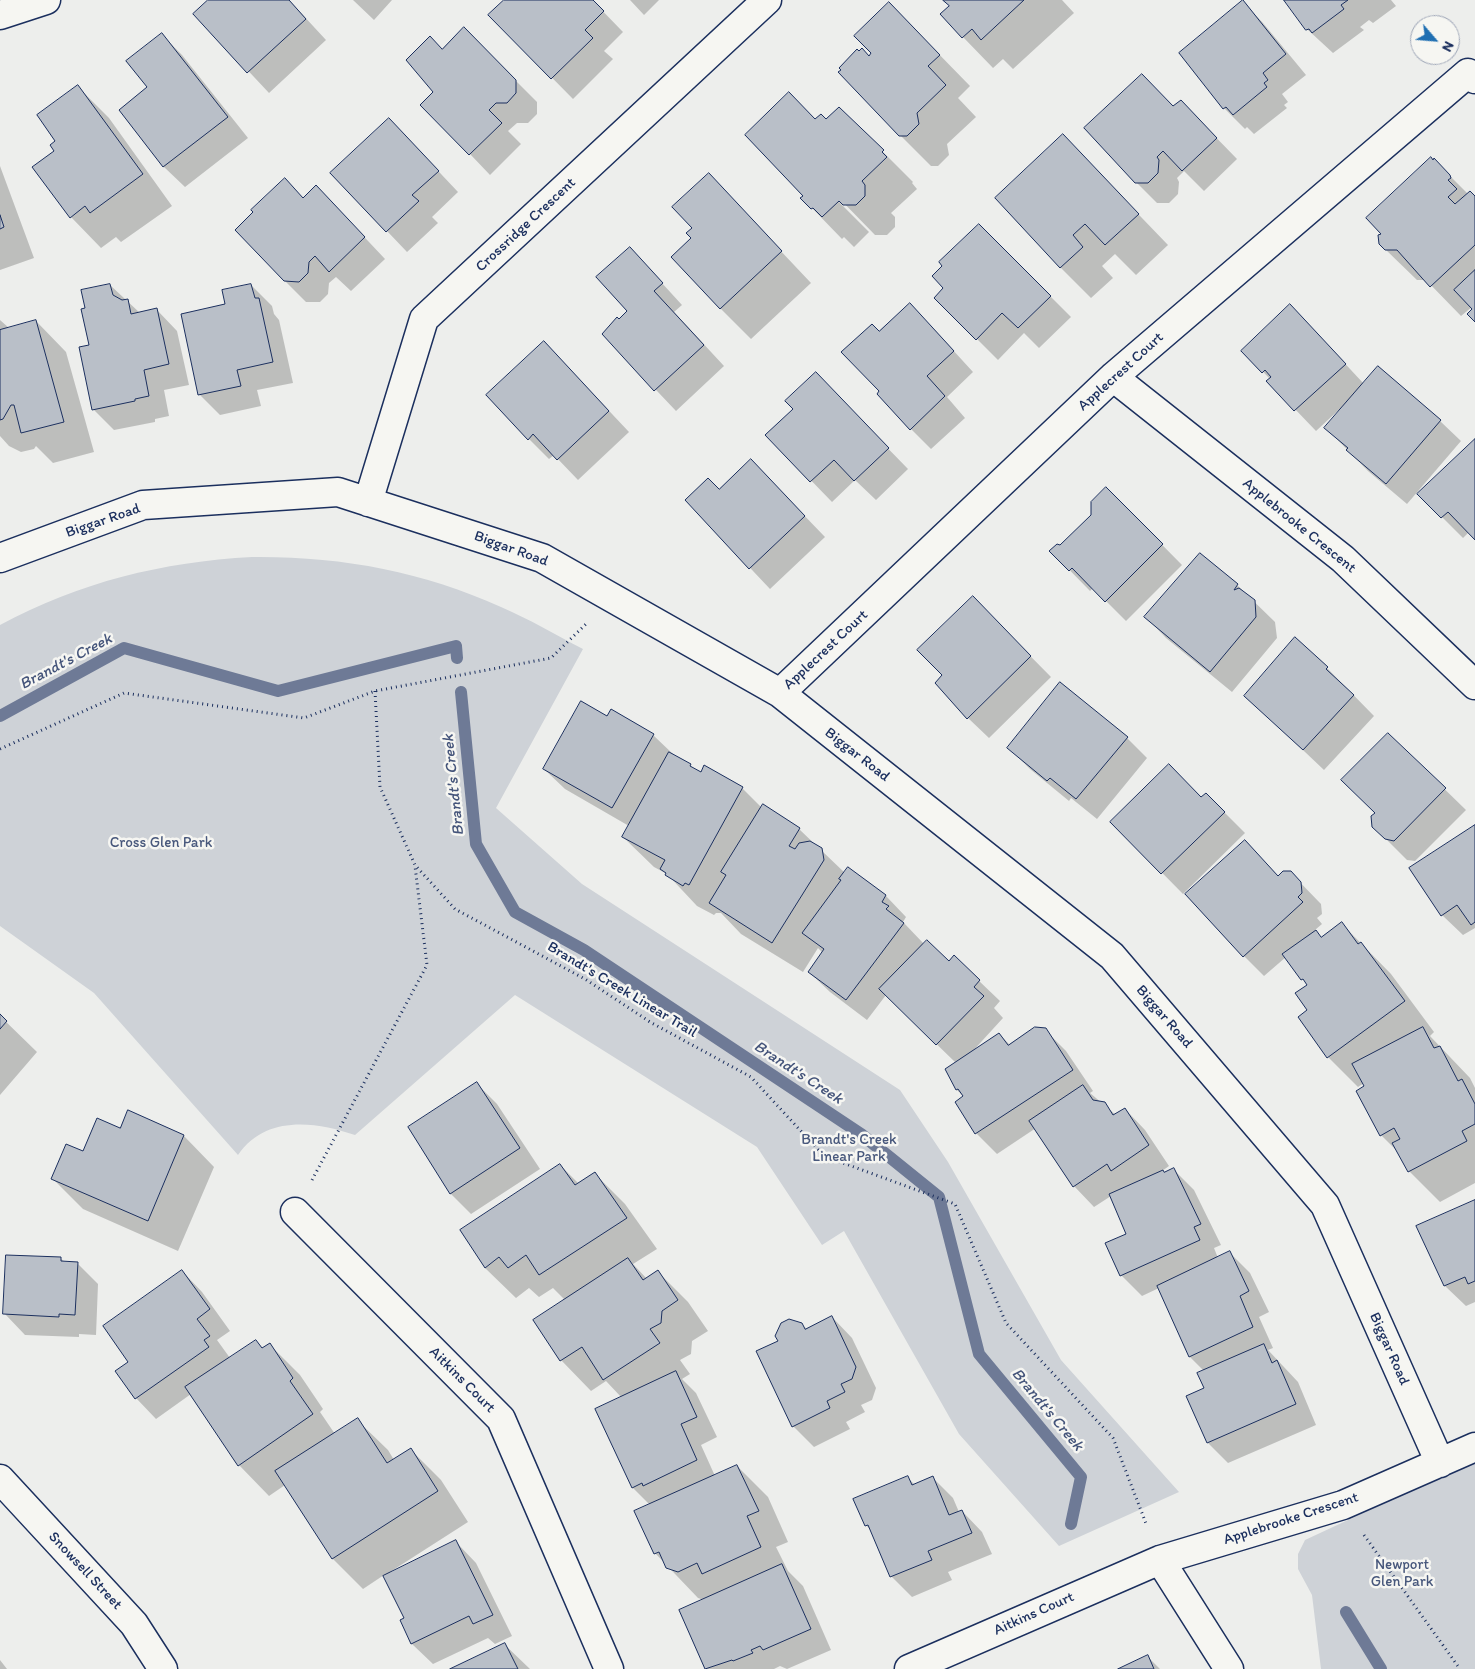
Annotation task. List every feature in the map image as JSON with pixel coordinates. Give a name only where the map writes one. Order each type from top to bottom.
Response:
[{"type":"street","points":[[0,16],[46,0]]},
{"type":"street","name":"Crossridge Crescent","points":[[368,502],[424,319],[767,0]]},
{"type":"street","name":"Applecrest Court","points":[[780,693],[1113,377],[1468,72],[1475,79]]},
{"type":"street","name":"Applebrooke Crescent","points":[[1113,377],[1343,559],[1475,685]]},
{"type":"street","name":"Biggar Road","points":[[0,558],[143,505],[338,492],[542,558],[780,693],[1112,956],[1325,1205],[1440,1463]]},
{"type":"street","name":"Aitkins Court","points":[[295,1212],[501,1419],[609,1669]]},
{"type":"street","name":"Applebrooke Crescent","points":[[1160,1560],[1343,1505],[1475,1447]]},
{"type":"street","name":"Snowsell Street","points":[[0,1479],[134,1624],[163,1669]]},
{"type":"street","points":[[1160,1560],[1229,1669]]},
{"type":"street","name":"Aitkins Court","points":[[909,1669],[1160,1560]]},
{"type":"path","points":[[0,749],[124,693],[304,718],[375,691],[551,658],[613,598]]},
{"type":"path","name":"Brandt's Creek Linear Trail","points":[[375,691],[380,787],[415,865],[455,909],[585,979],[650,1022],[751,1077],[824,1156],[955,1204],[1006,1323],[1113,1438],[1160,1560]]},
{"type":"path","points":[[295,1212],[427,965],[415,865]]},
{"type":"path","points":[[1343,1505],[1460,1669]]},
{"type":"green space","name":"Cross Glen Park","points":[[252,557],[316,559],[380,568],[410,575],[471,594],[532,622],[583,649],[496,808],[582,884],[900,1090],[948,1162],[1061,1360],[1179,1492],[1059,1546],[959,1434],[844,1231],[822,1245],[757,1147],[515,995],[355,1135],[340,1130],[308,1125],[276,1127],[262,1133],[249,1142],[238,1155],[94,993],[0,926],[0,625],[60,597],[122,577],[186,564]]},
{"type":"green space","name":"Newport Glen Park","points":[[1475,1461],[1475,1669],[1321,1669],[1312,1595],[1298,1569],[1298,1554],[1305,1540]]},
{"type":"building","points":[[208,0],[289,0],[306,19],[247,73],[193,14]]},
{"type":"building","points":[[504,0],[593,0],[604,11],[585,30],[593,38],[551,79],[488,15]]},
{"type":"building","points":[[943,0],[1024,0],[981,40],[972,29],[962,38],[940,14],[949,6]]},
{"type":"building","points":[[1243,0],[1286,54],[1263,73],[1268,80],[1264,83],[1267,87],[1233,115],[1226,107],[1223,109],[1179,53]]},
{"type":"building","points":[[1284,0],[1348,0],[1341,5],[1344,9],[1312,33],[1309,29],[1306,30]]},
{"type":"building","points":[[889,2],[940,55],[928,66],[946,85],[917,113],[919,124],[907,136],[899,136],[838,72],[841,70],[839,68],[857,49],[859,51],[862,48],[869,56],[871,53],[854,36]]},
{"type":"building","points":[[464,27],[516,80],[516,93],[507,103],[496,103],[489,110],[502,123],[469,155],[420,105],[433,92],[406,60],[430,36],[442,49]]},
{"type":"building","points":[[162,33],[228,117],[163,167],[119,110],[147,87],[126,61]]},
{"type":"building","points":[[1142,74],[1173,106],[1181,100],[1217,138],[1182,171],[1163,151],[1157,157],[1159,160],[1158,173],[1148,183],[1135,183],[1084,128]]},
{"type":"building","points":[[78,85],[143,174],[90,213],[85,206],[70,218],[32,167],[54,151],[50,145],[55,141],[37,115]]},
{"type":"building","points":[[789,92],[815,119],[821,114],[826,119],[839,107],[884,150],[882,152],[887,157],[862,181],[865,185],[865,196],[856,205],[843,205],[839,201],[822,217],[800,198],[803,196],[745,135]]},
{"type":"building","points":[[389,118],[439,171],[412,195],[419,201],[386,232],[330,173]]},
{"type":"building","points":[[1063,134],[1139,214],[1105,245],[1085,224],[1073,235],[1083,247],[1060,268],[995,198]]},
{"type":"building","points":[[1431,157],[1450,175],[1451,178],[1448,180],[1457,189],[1448,197],[1455,204],[1470,191],[1475,196],[1475,245],[1430,287],[1397,250],[1385,250],[1379,244],[1378,235],[1381,234],[1366,218]]},
{"type":"building","points":[[709,173],[782,251],[720,309],[671,257],[691,238],[686,233],[692,228],[672,207]]},
{"type":"building","points":[[285,178],[303,198],[316,185],[365,237],[329,272],[315,256],[309,262],[308,273],[299,282],[284,281],[235,230],[253,212],[251,210]]},
{"type":"building","points":[[0,215],[4,227],[0,229]]},
{"type":"building","points":[[979,224],[1051,296],[1018,328],[1002,313],[976,340],[934,298],[943,288],[932,276],[942,266],[939,262]]},
{"type":"building","points":[[630,247],[663,283],[654,291],[704,345],[654,391],[602,334],[617,317],[619,319],[627,311],[596,277]]},
{"type":"building","points":[[1475,270],[1475,322],[1467,314],[1472,309],[1454,290]]},
{"type":"building","points":[[110,284],[113,295],[122,300],[128,299],[131,314],[157,308],[169,364],[144,370],[149,396],[135,399],[135,401],[92,410],[79,347],[89,345],[81,309],[85,308],[81,290]]},
{"type":"building","points":[[251,284],[255,298],[259,298],[273,362],[237,370],[241,386],[198,395],[181,314],[225,304],[222,290]]},
{"type":"building","points":[[910,303],[954,351],[927,376],[945,396],[910,430],[877,394],[879,391],[841,352],[872,324],[879,331]]},
{"type":"building","points":[[1290,304],[1346,364],[1294,411],[1266,381],[1271,377],[1265,370],[1262,373],[1241,351]]},
{"type":"building","points":[[36,320],[64,422],[21,433],[14,405],[11,405],[3,419],[0,420],[0,330]]},
{"type":"building","points":[[544,341],[609,411],[557,460],[533,434],[528,440],[486,395]]},
{"type":"building","points":[[1378,366],[1441,420],[1386,484],[1346,450],[1348,448],[1324,428]]},
{"type":"building","points":[[816,372],[889,448],[854,481],[834,460],[810,482],[765,435],[793,409],[785,401]]},
{"type":"building","points":[[1475,439],[1475,540],[1448,512],[1441,518],[1417,494]]},
{"type":"building","points":[[751,459],[805,516],[749,569],[685,500],[708,478],[719,489]]},
{"type":"building","points":[[1106,487],[1163,544],[1105,602],[1072,568],[1069,571],[1049,551],[1057,544],[1060,545],[1091,515],[1091,502]]},
{"type":"building","points":[[1200,553],[1238,584],[1234,590],[1239,588],[1255,600],[1256,617],[1210,672],[1144,617]]},
{"type":"building","points":[[973,596],[1031,656],[967,719],[935,683],[942,675],[917,650]]},
{"type":"building","points":[[1295,637],[1328,667],[1326,669],[1354,695],[1303,750],[1244,696]]},
{"type":"building","points":[[1060,682],[1128,737],[1076,799],[1050,778],[1047,781],[1007,748]]},
{"type":"building","points":[[581,701],[607,716],[611,709],[654,734],[612,808],[543,769]]},
{"type":"building","points":[[1388,733],[1446,788],[1394,841],[1385,839],[1372,827],[1371,816],[1375,813],[1341,780]]},
{"type":"building","points":[[669,752],[701,772],[704,765],[743,787],[689,885],[685,883],[683,886],[665,875],[666,873],[660,869],[665,860],[622,837]]},
{"type":"building","points":[[1169,764],[1201,797],[1206,793],[1225,812],[1161,874],[1110,822]]},
{"type":"building","points":[[763,804],[800,828],[789,846],[795,849],[799,843],[810,841],[822,848],[824,860],[772,943],[709,903],[726,875],[721,872]]},
{"type":"building","points":[[1475,825],[1475,922],[1471,925],[1457,905],[1441,916],[1409,868]]},
{"type":"building","points":[[1245,840],[1278,876],[1283,871],[1291,871],[1301,882],[1302,893],[1298,897],[1303,902],[1243,957],[1185,894]]},
{"type":"building","points":[[848,867],[886,895],[882,902],[889,906],[886,909],[904,923],[846,1000],[808,972],[824,949],[802,933],[841,880],[839,879]]},
{"type":"building","points":[[1342,922],[1358,944],[1361,942],[1405,1001],[1327,1058],[1298,1017],[1307,1010],[1295,993],[1307,985],[1303,979],[1301,980],[1282,954],[1316,930],[1321,937]]},
{"type":"building","points":[[927,940],[949,961],[954,955],[980,980],[974,987],[984,996],[936,1045],[879,989]]},
{"type":"building","points":[[0,1014],[7,1021],[0,1029]]},
{"type":"building","points":[[1035,1027],[1046,1028],[1073,1070],[975,1134],[955,1102],[963,1096],[958,1089],[956,1090],[945,1069],[999,1033],[1008,1045]]},
{"type":"building","points":[[1423,1027],[1434,1048],[1440,1046],[1458,1081],[1462,1079],[1475,1104],[1475,1124],[1462,1131],[1467,1141],[1408,1172],[1392,1143],[1400,1139],[1394,1128],[1380,1136],[1356,1091],[1364,1086],[1352,1064]]},
{"type":"building","points":[[477,1082],[520,1148],[450,1194],[408,1127]]},
{"type":"building","points":[[1083,1085],[1093,1100],[1105,1102],[1113,1115],[1125,1108],[1149,1145],[1111,1171],[1107,1164],[1073,1187],[1029,1121]]},
{"type":"building","points":[[128,1110],[184,1135],[148,1221],[51,1179],[66,1144],[83,1151],[97,1118],[120,1128]]},
{"type":"building","points":[[560,1164],[575,1185],[595,1172],[627,1218],[539,1275],[526,1255],[508,1268],[499,1257],[485,1268],[460,1230]]},
{"type":"building","points":[[1174,1168],[1201,1224],[1194,1227],[1200,1240],[1120,1276],[1105,1243],[1126,1234],[1109,1194],[1163,1170],[1164,1172]]},
{"type":"building","points":[[1475,1200],[1475,1281],[1468,1284],[1465,1277],[1444,1286],[1416,1226]]},
{"type":"building","points":[[1230,1251],[1249,1291],[1240,1296],[1253,1327],[1189,1357],[1157,1286]]},
{"type":"building","points":[[6,1255],[61,1257],[61,1261],[78,1262],[75,1315],[59,1314],[59,1317],[3,1314]]},
{"type":"building","points":[[628,1258],[643,1280],[658,1270],[678,1300],[662,1311],[661,1323],[650,1329],[660,1343],[603,1380],[582,1347],[560,1361],[533,1320]]},
{"type":"building","points":[[182,1270],[210,1309],[197,1319],[210,1336],[204,1340],[209,1347],[135,1399],[115,1371],[128,1362],[103,1326]]},
{"type":"building","points":[[832,1316],[856,1367],[852,1379],[841,1384],[845,1392],[827,1401],[830,1408],[792,1427],[756,1351],[778,1341],[775,1336],[781,1323],[789,1319],[802,1323],[805,1329]]},
{"type":"building","points":[[256,1340],[262,1348],[270,1343],[293,1378],[290,1381],[313,1414],[238,1466],[185,1387]]},
{"type":"building","points":[[1264,1344],[1272,1363],[1277,1360],[1296,1404],[1207,1443],[1186,1396],[1204,1388],[1197,1373]]},
{"type":"building","points":[[676,1371],[697,1417],[681,1424],[697,1460],[643,1486],[642,1483],[632,1488],[595,1409]]},
{"type":"building","points":[[358,1418],[387,1463],[411,1448],[438,1491],[332,1559],[275,1471]]},
{"type":"building","points":[[737,1465],[759,1511],[747,1516],[761,1547],[702,1574],[697,1563],[678,1572],[666,1568],[659,1552],[654,1554],[634,1511]]},
{"type":"building","points":[[908,1476],[912,1485],[933,1476],[949,1515],[962,1510],[972,1533],[928,1551],[932,1560],[890,1577],[868,1525],[865,1526],[853,1499]]},
{"type":"building","points":[[456,1540],[493,1615],[473,1624],[469,1616],[411,1644],[400,1620],[404,1618],[383,1576]]},
{"type":"building","points":[[782,1564],[811,1629],[763,1650],[760,1646],[751,1650],[753,1653],[705,1669],[679,1610]]},
{"type":"building","points":[[505,1643],[518,1669],[450,1669]]},
{"type":"building","points":[[1148,1655],[1154,1669],[1118,1669]]},
{"type":"waterway","name":"Brandt's Creek","points":[[0,716],[124,648],[278,691],[456,646],[457,658]]},
{"type":"waterway","name":"Brandt's Creek","points":[[461,692],[476,844],[515,912],[584,950],[861,1134],[939,1197],[979,1354],[1081,1477],[1071,1524]]},
{"type":"waterway","name":"Brandt's Creek","points":[[1346,1612],[1381,1669]]},
{"type":"park label","name":"Brandt's Creek Linear Park","points":[[849,1148]]}]
